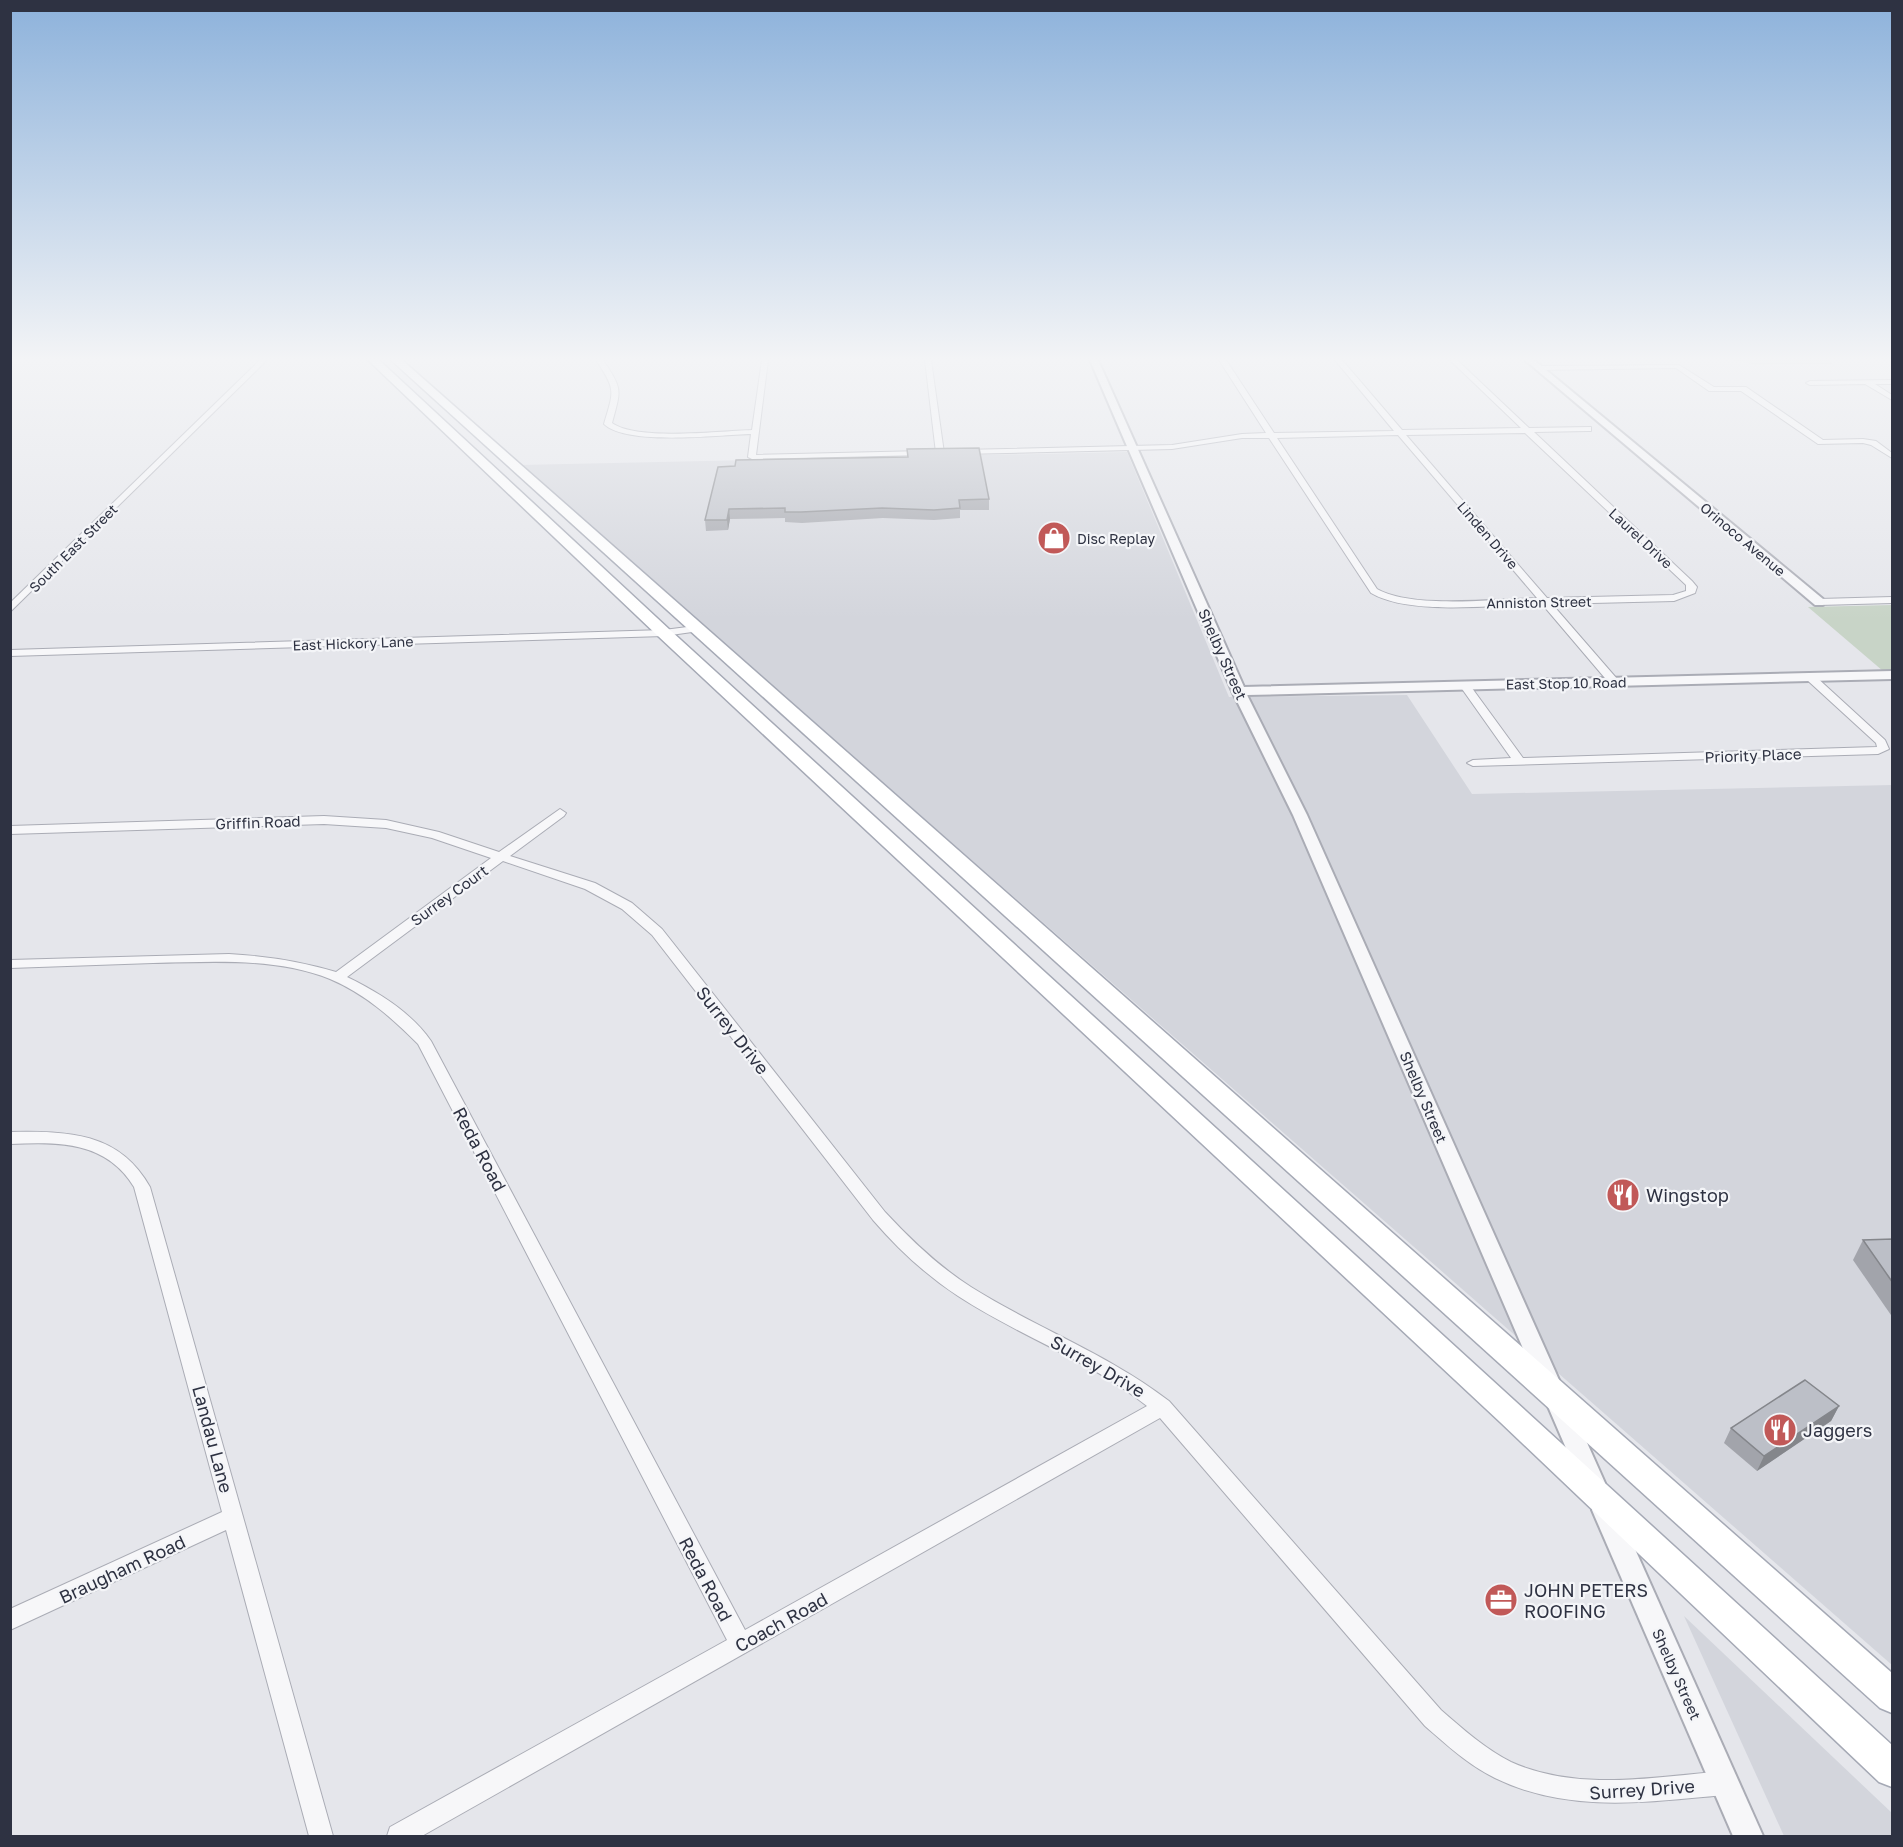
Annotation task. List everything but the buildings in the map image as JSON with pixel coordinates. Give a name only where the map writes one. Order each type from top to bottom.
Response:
[{"type":"main road","points":[[465,446],[1893,1769]]},
{"type":"main road","points":[[492,446],[1893,1696]]},
{"type":"street","name":"South East Street","points":[[10,609],[176,446]]},
{"type":"street","points":[[754,446],[753,457],[1177,446]]},
{"type":"street","points":[[939,446],[940,453]]},
{"type":"street","name":"Anniston Street","points":[[1279,446],[1374,591],[1390,600],[1417,604],[1674,598],[1688,594]]},
{"type":"street","name":"Linden Drive","points":[[1412,446],[1614,682]]},
{"type":"street","name":"Laurel Drive","points":[[1544,446],[1689,584],[1692,589],[1688,594]]},
{"type":"street","name":"Orinoco Avenue","points":[[1632,446],[1819,602]]},
{"type":"street","points":[[1878,446],[1893,456]]},
{"type":"street","name":"Shelby Street","points":[[1133,448],[1239,691],[1300,815],[1748,1836]]},
{"type":"street","points":[[1819,602],[1893,600]]},
{"type":"street","name":"East Hickory Lane","points":[[10,653],[664,633],[695,628]]},
{"type":"street","name":"East Stop 10 Road","points":[[1239,691],[1893,675]]},
{"type":"street","name":"Priority Place","points":[[1473,763],[1878,751],[1883,749],[1881,742],[1810,677]]},
{"type":"street","points":[[1465,686],[1519,761]]},
{"type":"street","name":"Surrey Court","points":[[338,977],[560,813]]},
{"type":"street","name":"Griffin Road","points":[[10,830],[337,820],[409,828],[502,856]]},
{"type":"street","name":"Surrey Drive","points":[[502,856],[590,886],[619,900],[643,918],[879,1216],[905,1244],[963,1291],[1115,1372],[1162,1407],[1433,1718],[1481,1758],[1521,1779],[1562,1790],[1589,1793],[1725,1783]]},
{"type":"street","name":"Reda Road","points":[[10,964],[228,957],[276,961],[338,977],[387,1004],[424,1041],[741,1645]]},
{"type":"street","name":"Landau Lane","points":[[10,1137],[58,1138],[94,1145],[122,1161],[140,1182],[205,1408],[321,1836]]},
{"type":"street","name":"Coach Road","points":[[399,1836],[1162,1407]]},
{"type":"street","name":"Braugham Road","points":[[10,1620],[233,1517]]},
{"type":"shaded area","points":[[1127,452],[1229,697],[1407,695],[1472,794],[1892,785],[1892,1665],[520,465]]},
{"type":"shaded area","points":[[1684,1616],[1892,1813],[1892,1836],[1784,1836]]},
{"type":"green space","points":[[1892,605],[1892,671],[1883,671],[1808,607]]},
{"type":"place","name":"Disc Replay","points":[[1054,538]]},
{"type":"place","name":"Wingstop","points":[[1623,1195]]},
{"type":"place","name":"Jaggers","points":[[1780,1430]]},
{"type":"place","name":"JOHN PETERS ROOFING","points":[[1501,1600]]}]
